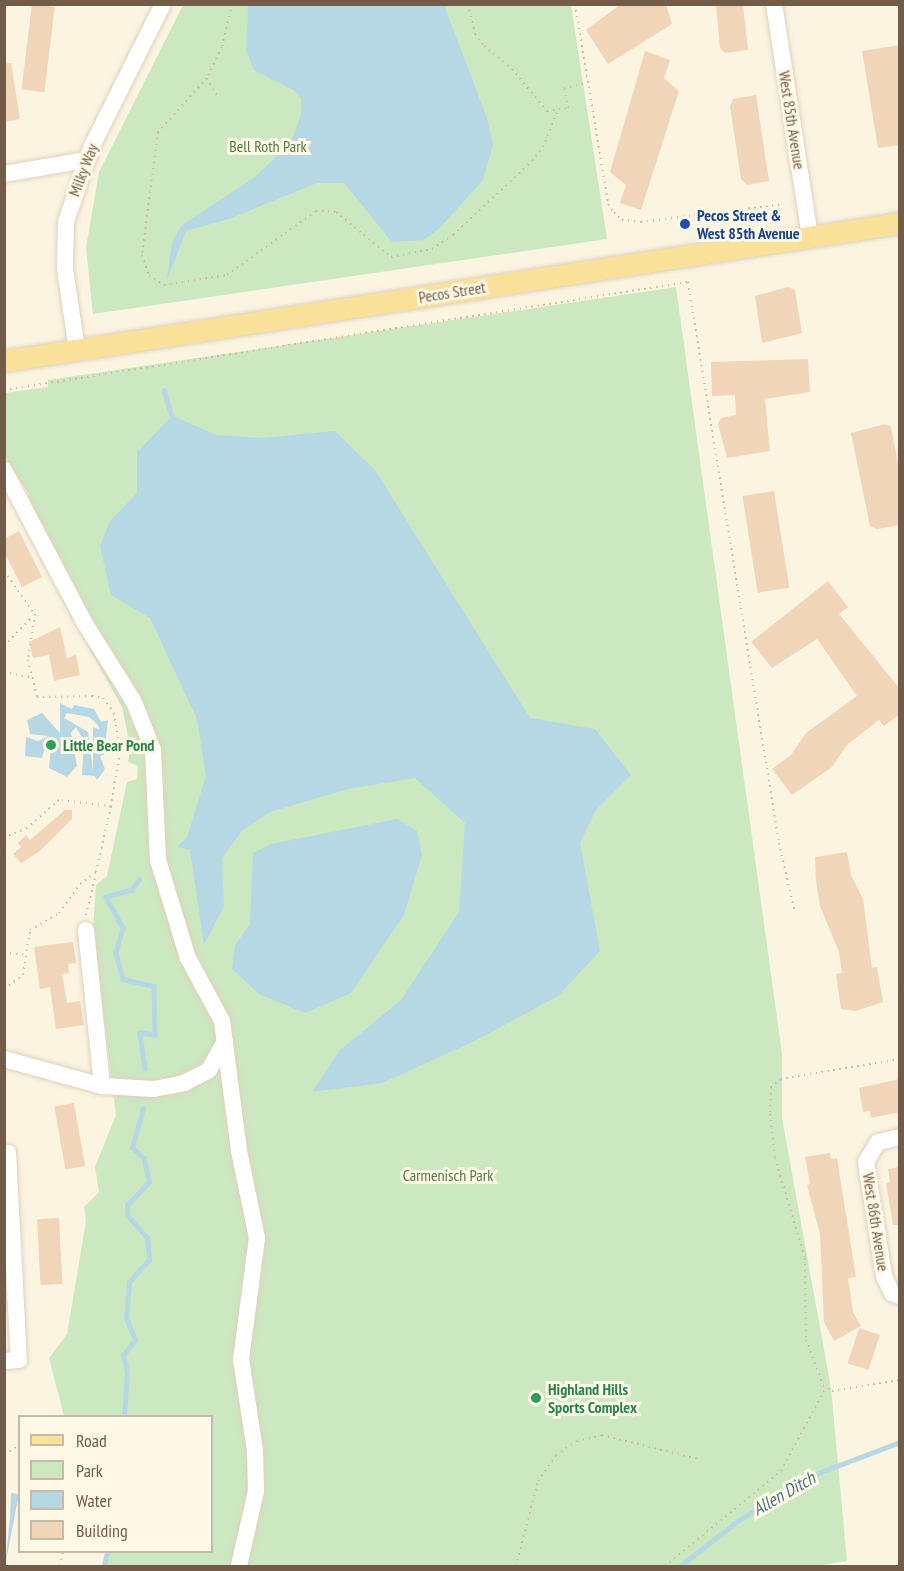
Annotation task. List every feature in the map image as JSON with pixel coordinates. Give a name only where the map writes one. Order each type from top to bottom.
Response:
[{"type":"main road","name":"Pecos Street","points":[[4,361],[899,223]]},
{"type":"street","name":"Milky Way","points":[[77,350],[64,246],[66,222],[86,160],[163,4]]},
{"type":"street","name":"West 85th Avenue","points":[[774,4],[810,237]]},
{"type":"street","points":[[4,174],[86,160]]},
{"type":"street","points":[[899,223],[900,227]]},
{"type":"street","points":[[4,470],[84,622],[134,702],[153,750],[158,860],[188,958],[222,1021],[238,1151],[257,1238],[241,1359],[255,1450],[256,1491],[239,1566]]},
{"type":"street","points":[[86,930],[102,1086]]},
{"type":"street","points":[[8,1056],[102,1086],[154,1089],[184,1083],[209,1070],[225,1041]]},
{"type":"street","name":"West 86th Avenue","points":[[896,1295],[884,1276],[867,1176],[870,1151],[878,1142],[900,1137]]},
{"type":"street","points":[[4,1153],[8,1153],[19,1360],[4,1361]]},
{"type":"path","points":[[232,4],[222,47],[207,78],[167,118],[158,132],[151,165],[142,255],[149,275],[164,285],[227,275],[316,211],[336,212],[391,257],[432,249],[453,235],[532,161],[543,147],[557,113]]},
{"type":"path","points":[[468,4],[475,34],[484,46],[512,69],[547,111],[568,108],[564,88],[588,83]]},
{"type":"path","points":[[575,4],[608,204],[622,220],[641,222],[784,204]]},
{"type":"path","points":[[207,78],[217,96]]},
{"type":"path","points":[[4,390],[688,282],[779,843],[794,909]]},
{"type":"path","points":[[4,571],[6,577],[35,614]]},
{"type":"path","points":[[4,646],[35,614]]},
{"type":"path","points":[[35,614],[28,636],[30,677],[37,697],[92,696],[103,698],[114,713],[120,753],[111,806],[86,907],[86,930]]},
{"type":"path","points":[[4,672],[30,677]]},
{"type":"path","points":[[5,837],[27,828],[59,800],[111,806]]},
{"type":"path","points":[[4,989],[23,975],[28,955],[30,930],[59,913],[80,884],[96,872]]},
{"type":"path","points":[[4,953],[28,955]]},
{"type":"path","points":[[900,1059],[781,1079],[771,1087],[775,1158],[806,1258],[806,1340],[826,1387],[832,1391],[900,1380]]},
{"type":"path","points":[[665,1566],[781,1471],[826,1387]]},
{"type":"path","points":[[516,1566],[538,1481],[556,1455],[578,1441],[603,1435],[698,1459]]},
{"type":"path","points":[[4,1454],[18,1446]]},
{"type":"green space","name":"Bell Roth Park","points":[[183,5],[571,5],[607,239],[93,314],[86,248],[99,172]]},
{"type":"green space","name":"Carmenisch Park","points":[[676,287],[782,1054],[782,1118],[831,1388],[847,1561],[817,1566],[104,1566],[107,1553],[213,1553],[213,1415],[64,1415],[49,1358],[67,1334],[86,1221],[84,1207],[99,1192],[95,1167],[116,1115],[93,927],[96,885],[107,876],[127,782],[137,779],[138,766],[128,762],[130,746],[122,707],[59,594],[28,493],[5,457],[5,393],[48,387],[48,380]]},
{"type":"water","points":[[248,5],[444,5],[487,118],[493,145],[483,180],[439,229],[423,240],[392,242],[344,183],[317,183],[229,219],[186,231],[167,280],[172,242],[182,225],[255,177],[291,142],[301,115],[301,98],[294,90],[254,70],[246,50]]},
{"type":"water","points":[[172,416],[217,435],[261,438],[335,431],[375,470],[530,718],[595,729],[631,775],[596,810],[580,843],[600,951],[558,996],[475,1041],[382,1083],[312,1092],[340,1050],[401,1000],[459,912],[465,823],[415,778],[348,789],[270,812],[242,831],[222,858],[224,906],[204,945],[190,850],[177,847],[187,837],[206,776],[197,719],[150,618],[111,595],[100,546],[110,521],[137,493],[137,452]]},
{"type":"water","points":[[60,703],[72,709],[74,705],[94,709],[101,722],[108,720],[104,755],[100,756],[105,769],[97,780],[95,776],[82,775],[84,741],[76,727],[71,733],[77,766],[67,777],[49,768],[51,748],[45,748],[42,758],[25,756],[26,737],[38,741],[48,736],[30,734],[27,720],[42,713],[60,733]],"holes":[[[67,713],[89,717],[99,729],[93,727],[93,771],[88,732],[64,718]]]},
{"type":"water","points":[[397,819],[417,831],[422,855],[404,915],[351,993],[305,1013],[259,994],[232,969],[235,945],[250,924],[253,853],[271,844]]},
{"type":"water","points":[[11,1493],[18,1494],[5,1566]]},
{"type":"building","points":[[32,4],[55,7],[44,92],[22,89]]},
{"type":"building","points":[[621,4],[666,4],[672,24],[608,64],[586,30]]},
{"type":"building","points":[[716,4],[743,4],[748,50],[725,53],[720,48]]},
{"type":"building","points":[[900,45],[900,145],[878,148],[862,51]]},
{"type":"building","points":[[645,51],[670,60],[664,78],[679,91],[641,210],[620,203],[626,185],[610,172]]},
{"type":"building","points":[[11,63],[20,119],[4,122],[4,64]]},
{"type":"building","points":[[756,95],[769,181],[747,185],[741,179],[730,106],[733,99]]},
{"type":"building","points":[[788,287],[795,290],[802,333],[762,343],[755,296]]},
{"type":"building","points":[[808,359],[810,392],[765,399],[770,451],[727,458],[718,424],[721,418],[736,415],[735,395],[712,396],[711,362]]},
{"type":"building","points":[[885,424],[891,427],[900,474],[900,525],[877,529],[870,526],[851,433]]},
{"type":"building","points":[[774,491],[789,588],[758,593],[742,496]]},
{"type":"building","points":[[19,531],[42,577],[22,587],[4,552],[4,539]]},
{"type":"building","points":[[828,581],[848,607],[839,614],[900,689],[900,714],[884,726],[879,720],[847,745],[832,767],[792,795],[772,769],[791,755],[806,733],[857,696],[817,639],[772,668],[751,642]]},
{"type":"building","points":[[60,627],[67,658],[76,655],[80,675],[54,681],[49,655],[33,658],[29,642]]},
{"type":"building","points":[[65,810],[72,810],[72,819],[40,851],[21,863],[13,854],[21,847],[18,843],[26,835],[30,840]]},
{"type":"building","points":[[847,852],[851,875],[863,899],[872,968],[877,967],[883,1002],[855,1011],[841,1009],[836,974],[842,973],[839,952],[820,906],[816,881],[815,857]]},
{"type":"building","points":[[73,942],[76,963],[68,964],[69,973],[62,974],[67,1003],[80,1001],[84,1025],[56,1029],[50,987],[40,989],[34,947]]},
{"type":"building","points":[[900,1079],[900,1112],[871,1118],[870,1111],[863,1112],[859,1088]]},
{"type":"building","points":[[74,1103],[85,1166],[65,1170],[54,1106]]},
{"type":"building","points":[[830,1153],[831,1159],[837,1158],[856,1277],[848,1278],[853,1312],[861,1326],[834,1341],[824,1322],[820,1234],[807,1185],[810,1184],[805,1157]]},
{"type":"building","points":[[900,1167],[900,1225],[893,1225],[886,1183],[890,1182],[888,1169]]},
{"type":"building","points":[[59,1218],[62,1284],[40,1285],[37,1219]]},
{"type":"building","points":[[859,1328],[880,1335],[868,1370],[848,1363]]},
{"type":"waterway","points":[[164,390],[172,416]]},
{"type":"waterway","points":[[140,879],[132,890],[106,897],[123,928],[116,953],[123,979],[154,986],[155,1035],[140,1033],[145,1069]]},
{"type":"waterway","points":[[124,1415],[127,1372],[123,1355],[135,1340],[126,1318],[129,1282],[149,1260],[147,1238],[127,1215],[127,1205],[149,1182],[144,1159],[132,1148],[143,1108]]},
{"type":"waterway","name":"Allen Ditch","points":[[680,1566],[739,1520],[821,1472],[900,1442]]},
{"type":"waterway","points":[[104,1566],[107,1553]]},
{"type":"place","name":"Pecos Street & West 85th Avenue","points":[[685,224]]},
{"type":"place","name":"Little Bear Pond","points":[[51,745]]},
{"type":"place","name":"Highland Hills Sports Complex","points":[[536,1398]]}]
